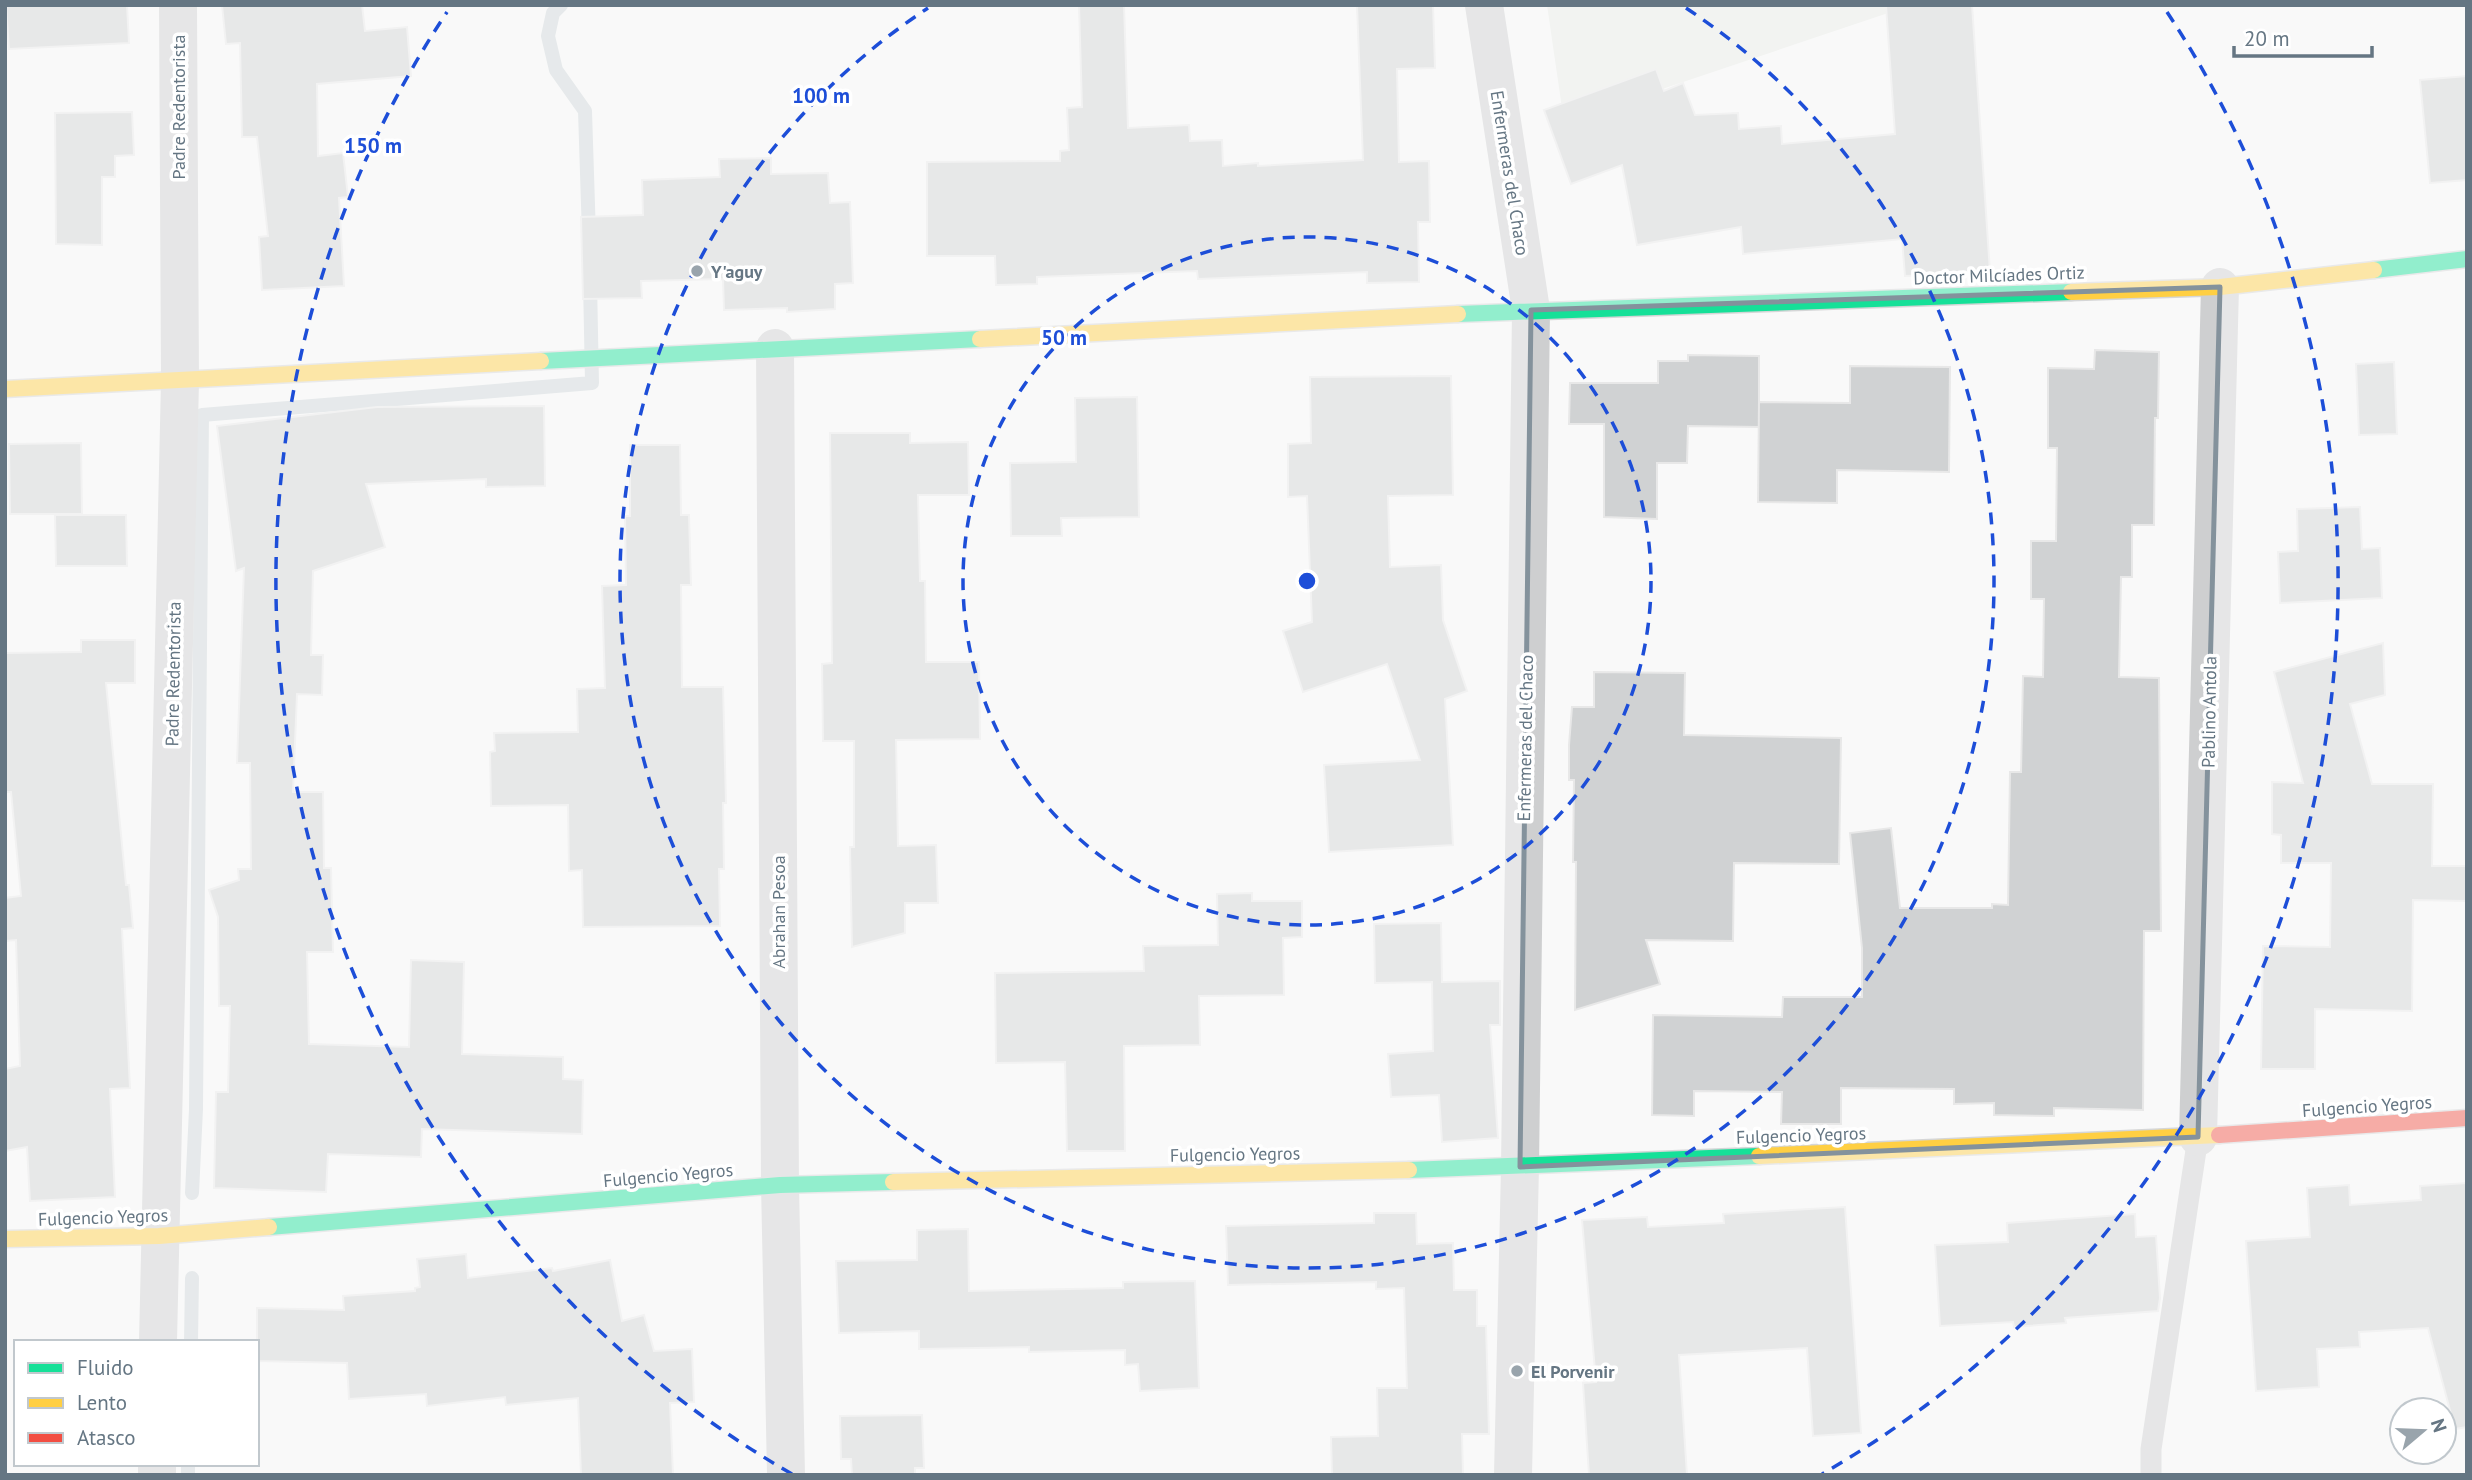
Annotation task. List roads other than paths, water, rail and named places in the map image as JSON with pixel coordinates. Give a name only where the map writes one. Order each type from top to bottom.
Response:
[{"type":"street","name":"Padre Redentorista","points":[[158,1340],[180,382],[178,5]]},
{"type":"street","name":"Enfermeras del Chaco","points":[[1483,5],[1531,310],[1520,1167],[1513,1475]]},
{"type":"street","name":"Doctor Milcíades Ortiz","points":[[5,389],[1531,310],[2220,287],[2467,260]]},
{"type":"street","name":"Pablino Antola","points":[[2198,1137],[2220,287]]},
{"type":"street","name":"Abrahan Pesoa","points":[[775,348],[780,1185],[786,1475]]},
{"type":"street","name":"Fulgencio Yegros","points":[[5,1240],[159,1236],[780,1185],[1520,1167],[2198,1137],[2467,1118]]},
{"type":"lane","points":[[2151,1475],[2153,1435],[2198,1137]]},
{"type":"waterway","points":[[561,5],[553,13],[548,36],[556,70],[585,111],[589,236]]},
{"type":"waterway","points":[[192,1193],[196,1109],[202,415],[592,383],[590,281]]},
{"type":"waterway","points":[[191,1340],[192,1278]]},
{"type":"waterway","points":[[188,1466],[188,1475]]},
{"type":"place","name":"Y'aguy","points":[[697,271]]},
{"type":"place","name":"El Porvenir","points":[[1517,1371]]}]
